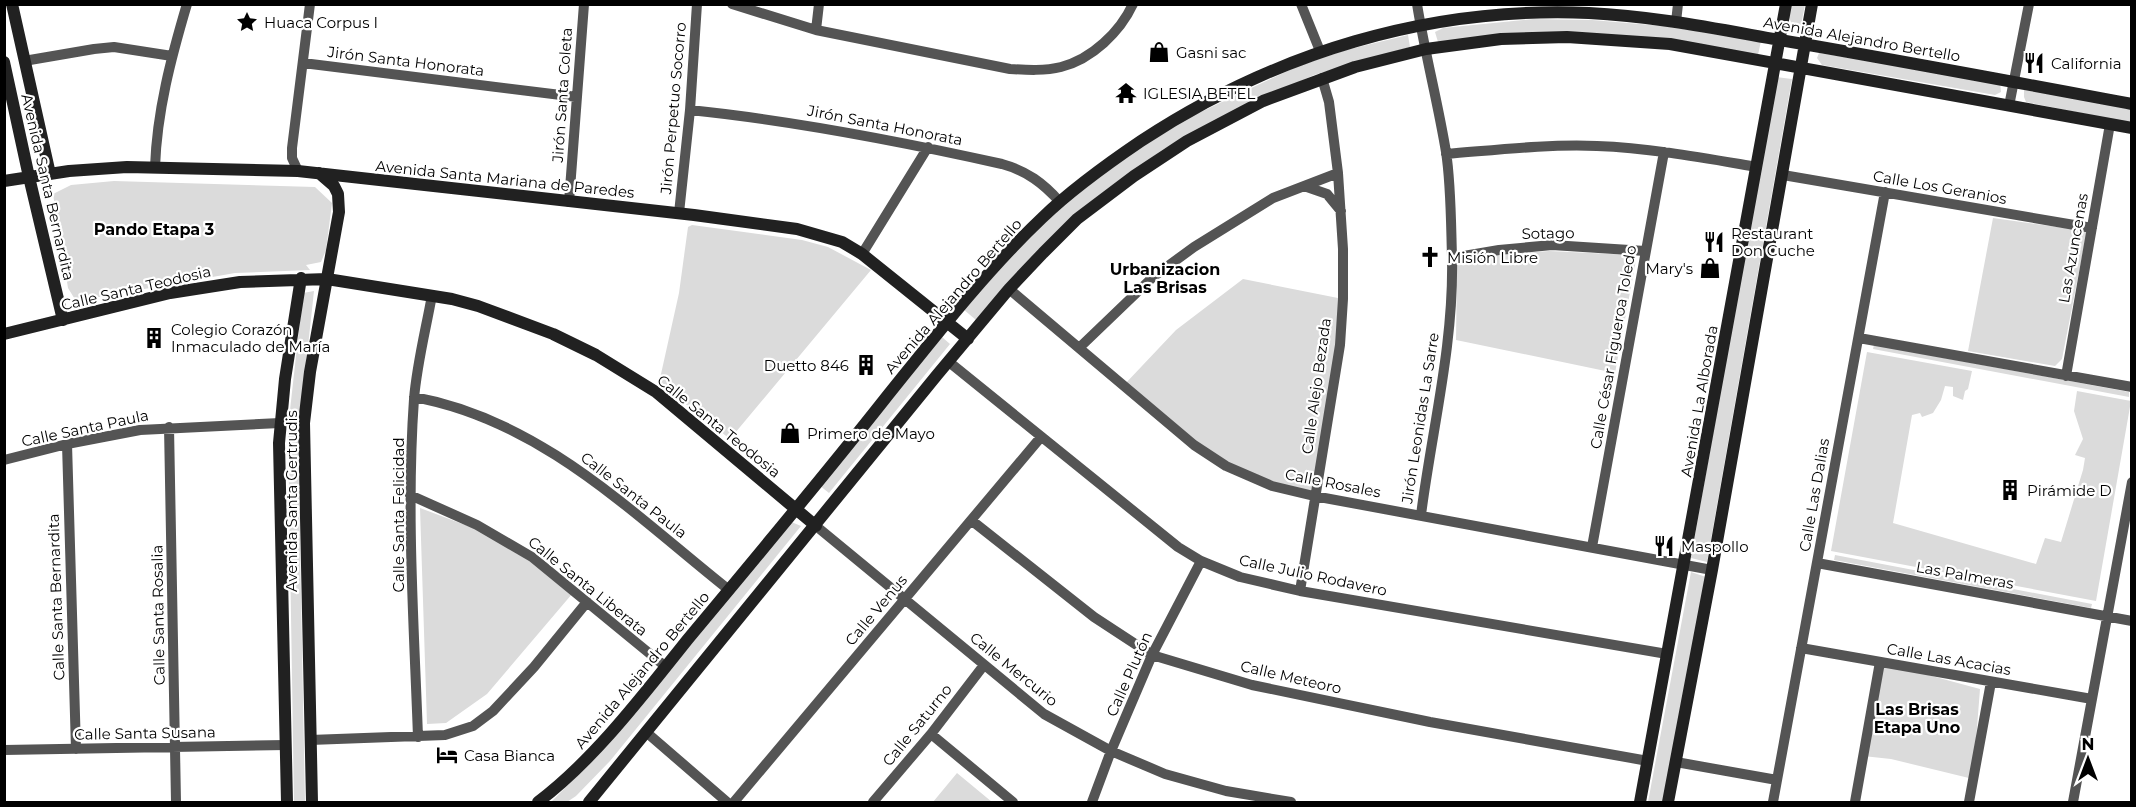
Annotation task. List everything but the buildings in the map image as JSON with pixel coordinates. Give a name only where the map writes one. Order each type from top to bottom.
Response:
[{"type":"main road","name":"Avenida Santa Bernardita","points":[[12,4],[50,174]]},
{"type":"main road","name":"Avenida La Alborada","points":[[1640,802],[1786,4]]},
{"type":"main road","points":[[1668,802],[1712,570],[1812,4]]},
{"type":"main road","name":"Avenida Alejandro Bertello","points":[[538,802],[583,764],[796,510],[948,321],[1043,216],[1119,156],[1193,110],[1232,89],[1320,51],[1388,32],[1458,19],[1543,13],[1607,14],[1676,22],[1806,44],[2132,104]]},
{"type":"main road","points":[[589,802],[1009,289],[1077,219],[1134,176],[1225,119],[1263,101],[1372,62],[1426,49],[1534,37],[1618,39],[1670,44],[2132,128]]},
{"type":"main road","name":"Avenida Santa Bernardita","points":[[4,62],[63,320]]},
{"type":"main road","name":"Avenida Santa Mariana de Paredes","points":[[4,181],[96,168],[155,167],[298,171],[570,195],[797,229],[842,242],[862,254],[968,339]]},
{"type":"main road","name":"Avenida Santa Gertrudis","points":[[312,802],[304,423],[306,396],[339,202],[334,186],[320,173]]},
{"type":"main road","name":"Avenida Santa Gertrudis","points":[[287,802],[280,423],[301,278]]},
{"type":"main road","name":"Calle Santa Teodosia","points":[[4,334],[170,293],[208,286],[301,278],[327,279],[432,295],[489,310],[553,334],[596,355],[656,392],[816,526]]},
{"type":"street","points":[[155,167],[156,137],[172,56],[187,4]]},
{"type":"street","points":[[298,171],[292,158],[310,4]]},
{"type":"street","name":"Jirón Santa Coleta","points":[[570,195],[584,4]]},
{"type":"street","name":"Jirón Perpetuo Socorro","points":[[679,213],[690,110],[697,4]]},
{"type":"street","points":[[732,4],[816,30],[1010,69],[1036,70],[1062,67],[1096,49],[1118,30],[1134,4]]},
{"type":"street","points":[[816,30],[819,4]]},
{"type":"street","points":[[1301,4],[1320,51]]},
{"type":"street","name":"Jirón Leonidas La Sarre","points":[[1417,4],[1446,154],[1452,258],[1450,333],[1443,388],[1420,515]]},
{"type":"street","points":[[1676,22],[1678,4]]},
{"type":"street","points":[[2010,106],[2029,4]]},
{"type":"street","points":[[24,62],[94,48],[114,47],[172,56]]},
{"type":"street","name":"Jirón Santa Honorata","points":[[303,63],[577,98]]},
{"type":"street","name":"Calle Alejo Bezada","points":[[1300,591],[1340,345],[1343,286],[1338,173],[1329,102],[1322,78]]},
{"type":"street","name":"Jirón Santa Honorata","points":[[690,110],[817,127],[928,147],[1020,169],[1047,187],[1060,202]]},
{"type":"street","name":"Las Azuncenas","points":[[2066,376],[2110,124]]},
{"type":"street","points":[[1446,154],[1536,146],[1599,146],[1664,152],[1757,167]]},
{"type":"street","points":[[862,254],[928,147]]},
{"type":"street","name":"Calle César Figueroa Toledo","points":[[1592,547],[1664,152]]},
{"type":"street","points":[[1079,348],[1153,277],[1194,247],[1273,198],[1338,173]]},
{"type":"street","name":"Calle Los Geranios","points":[[1783,175],[2092,228]]},
{"type":"street","points":[[1304,186],[1327,194],[1341,211]]},
{"type":"street","name":"Calle Las Dalias","points":[[1773,802],[1885,192]]},
{"type":"street","name":"Sotago","points":[[1452,258],[1499,250],[1552,246],[1645,251]]},
{"type":"street","name":"Calle Rosales","points":[[1009,289],[1194,446],[1218,461],[1272,486],[1314,496],[1712,570]]},
{"type":"street","name":"Calle Santa Felicidad","points":[[418,737],[410,495],[414,397],[432,295]]},
{"type":"street","points":[[1858,338],[2132,387]]},
{"type":"street","name":"Calle Julio Rodavero","points":[[949,362],[1178,547],[1201,561],[1240,577],[1300,591],[1667,654]]},
{"type":"street","name":"Calle Santa Paula","points":[[414,397],[438,402],[480,416],[523,436],[563,459],[608,490],[729,590]]},
{"type":"street","name":"Calle Santa Paula","points":[[4,460],[105,436],[169,427],[280,423]]},
{"type":"street","name":"Calle Santa Rosalia","points":[[169,427],[176,802]]},
{"type":"street","name":"Calle Venus","points":[[734,802],[1041,437]]},
{"type":"street","name":"Calle Santa Bernardita","points":[[67,444],[76,749]]},
{"type":"street","points":[[2073,802],[2132,482]]},
{"type":"street","name":"Calle Santa Liberata","points":[[410,495],[500,537],[532,557],[666,667]]},
{"type":"street","name":"Calle Meteoro","points":[[971,520],[1094,617],[1152,655],[1252,685],[1430,722],[1648,761]]},
{"type":"street","name":"Calle Mercurio","points":[[816,526],[1044,714],[1111,751],[1165,774],[1226,791],[1286,802]]},
{"type":"street","name":"Calle Plutón","points":[[1092,802],[1152,655],[1201,561]]},
{"type":"street","name":"Las Palmeras","points":[[1817,563],[2132,621]]},
{"type":"street","points":[[310,740],[445,735],[473,726],[493,711],[534,667],[587,602]]},
{"type":"street","name":"Calle Las Acacias","points":[[1801,648],[2092,699]]},
{"type":"street","points":[[1855,802],[1880,662]]},
{"type":"street","name":"Calle Saturno","points":[[873,802],[931,734],[984,665]]},
{"type":"street","points":[[1969,802],[1991,682]]},
{"type":"street","points":[[646,732],[727,802]]},
{"type":"street","points":[[931,734],[1013,802]]},
{"type":"street","name":"Calle Santa Susana","points":[[4,750],[286,745]]},
{"type":"street","points":[[1676,762],[1777,780]]},
{"type":"shaded area","points":[[1790,5],[1805,5],[1801,25],[1792,25],[1789,17]]},
{"type":"shaded area","points":[[1533,19],[1592,20],[1664,26],[1761,41],[1758,55],[1663,38],[1438,42],[1435,32],[1443,28]]},
{"type":"shaded area","points":[[1408,35],[1410,47],[1314,75],[1249,105],[1162,150],[1103,193],[976,320],[963,309],[1042,225],[1101,175],[1167,128],[1296,67],[1346,50]]},
{"type":"shaded area","points":[[1819,53],[2000,82],[2001,92],[1995,95],[1822,65],[1817,58]]},
{"type":"shaded area","points":[[1776,77],[1792,79],[1707,562],[1691,558]]},
{"type":"shaded area","points":[[2024,90],[2131,106],[2131,123],[2026,102]]},
{"type":"shaded area","points":[[114,181],[315,187],[332,203],[326,250],[321,262],[306,265],[310,270],[235,273],[76,301],[68,288],[53,194],[71,185]]},
{"type":"shaded area","points":[[1993,218],[2087,231],[2062,359],[2055,366],[1968,351]]},
{"type":"shaded area","points":[[692,225],[802,240],[828,247],[871,270],[730,439],[659,383],[679,293],[688,227]]},
{"type":"shaded area","points":[[1549,251],[1632,255],[1636,260],[1615,373],[1456,340],[1457,263],[1500,255]]},
{"type":"shaded area","points":[[1243,279],[1343,299],[1314,496],[1226,466],[1124,385],[1176,330]]},
{"type":"shaded area","points":[[314,291],[298,438],[305,802],[294,802],[288,428],[303,293]]},
{"type":"shaded area","points":[[942,337],[950,344],[829,493],[819,485]]},
{"type":"shaded area","points":[[1874,345],[2129,392],[2129,397],[1873,349]]},
{"type":"shaded area","points":[[1867,352],[1972,371],[1963,400],[1953,396],[1953,387],[1945,386],[1941,400],[1933,413],[1922,417],[1920,413],[1912,415],[1893,523],[2036,564],[2045,538],[2061,542],[2083,470],[2085,458],[2075,455],[2083,439],[2074,411],[2077,391],[2131,401],[2096,601],[1831,551]]},
{"type":"shaded area","points":[[420,508],[476,529],[533,560],[572,594],[487,694],[446,723],[427,724]]},
{"type":"shaded area","points":[[789,521],[801,526],[610,761],[576,796],[567,802],[551,802],[596,757]]},
{"type":"shaded area","points":[[1835,555],[2092,604],[2091,608],[1834,560]]},
{"type":"shaded area","points":[[1691,572],[1706,577],[1663,802],[1648,802]]},
{"type":"shaded area","points":[[1880,662],[1980,689],[1973,779],[1891,759],[1863,756]]},
{"type":"shaded area","points":[[957,773],[992,802],[933,802]]},
{"type":"place","name":"Huaca Corpus I","points":[[247,22]]},
{"type":"place","name":"Gasni sac","points":[[1159,52]]},
{"type":"place","name":"California","points":[[2034,63]]},
{"type":"place","name":"IGLESIA BETEL","points":[[1126,93]]},
{"type":"place","name":"Restaurant Don Cuche","points":[[1714,242]]},
{"type":"place","name":"Misión Libre","points":[[1430,257]]},
{"type":"place","name":"Mary's","points":[[1710,268]]},
{"type":"place","name":"Colegio Corazón Inmaculado de María","points":[[154,338]]},
{"type":"place","name":"Duetto 846","points":[[866,365]]},
{"type":"place","name":"Primero de Mayo","points":[[790,433]]},
{"type":"place","name":"Pirámide D","points":[[2010,490]]},
{"type":"place","name":"Maspollo","points":[[1664,546]]},
{"type":"place","name":"Casa Bianca","points":[[447,755]]},
{"type":"district","name":"Pando Etapa 3","points":[[154,229]]},
{"type":"district","name":"Urbanizacion Las Brisas","points":[[1165,278]]},
{"type":"district","name":"Las Brisas Etapa Uno","points":[[1917,718]]}]
